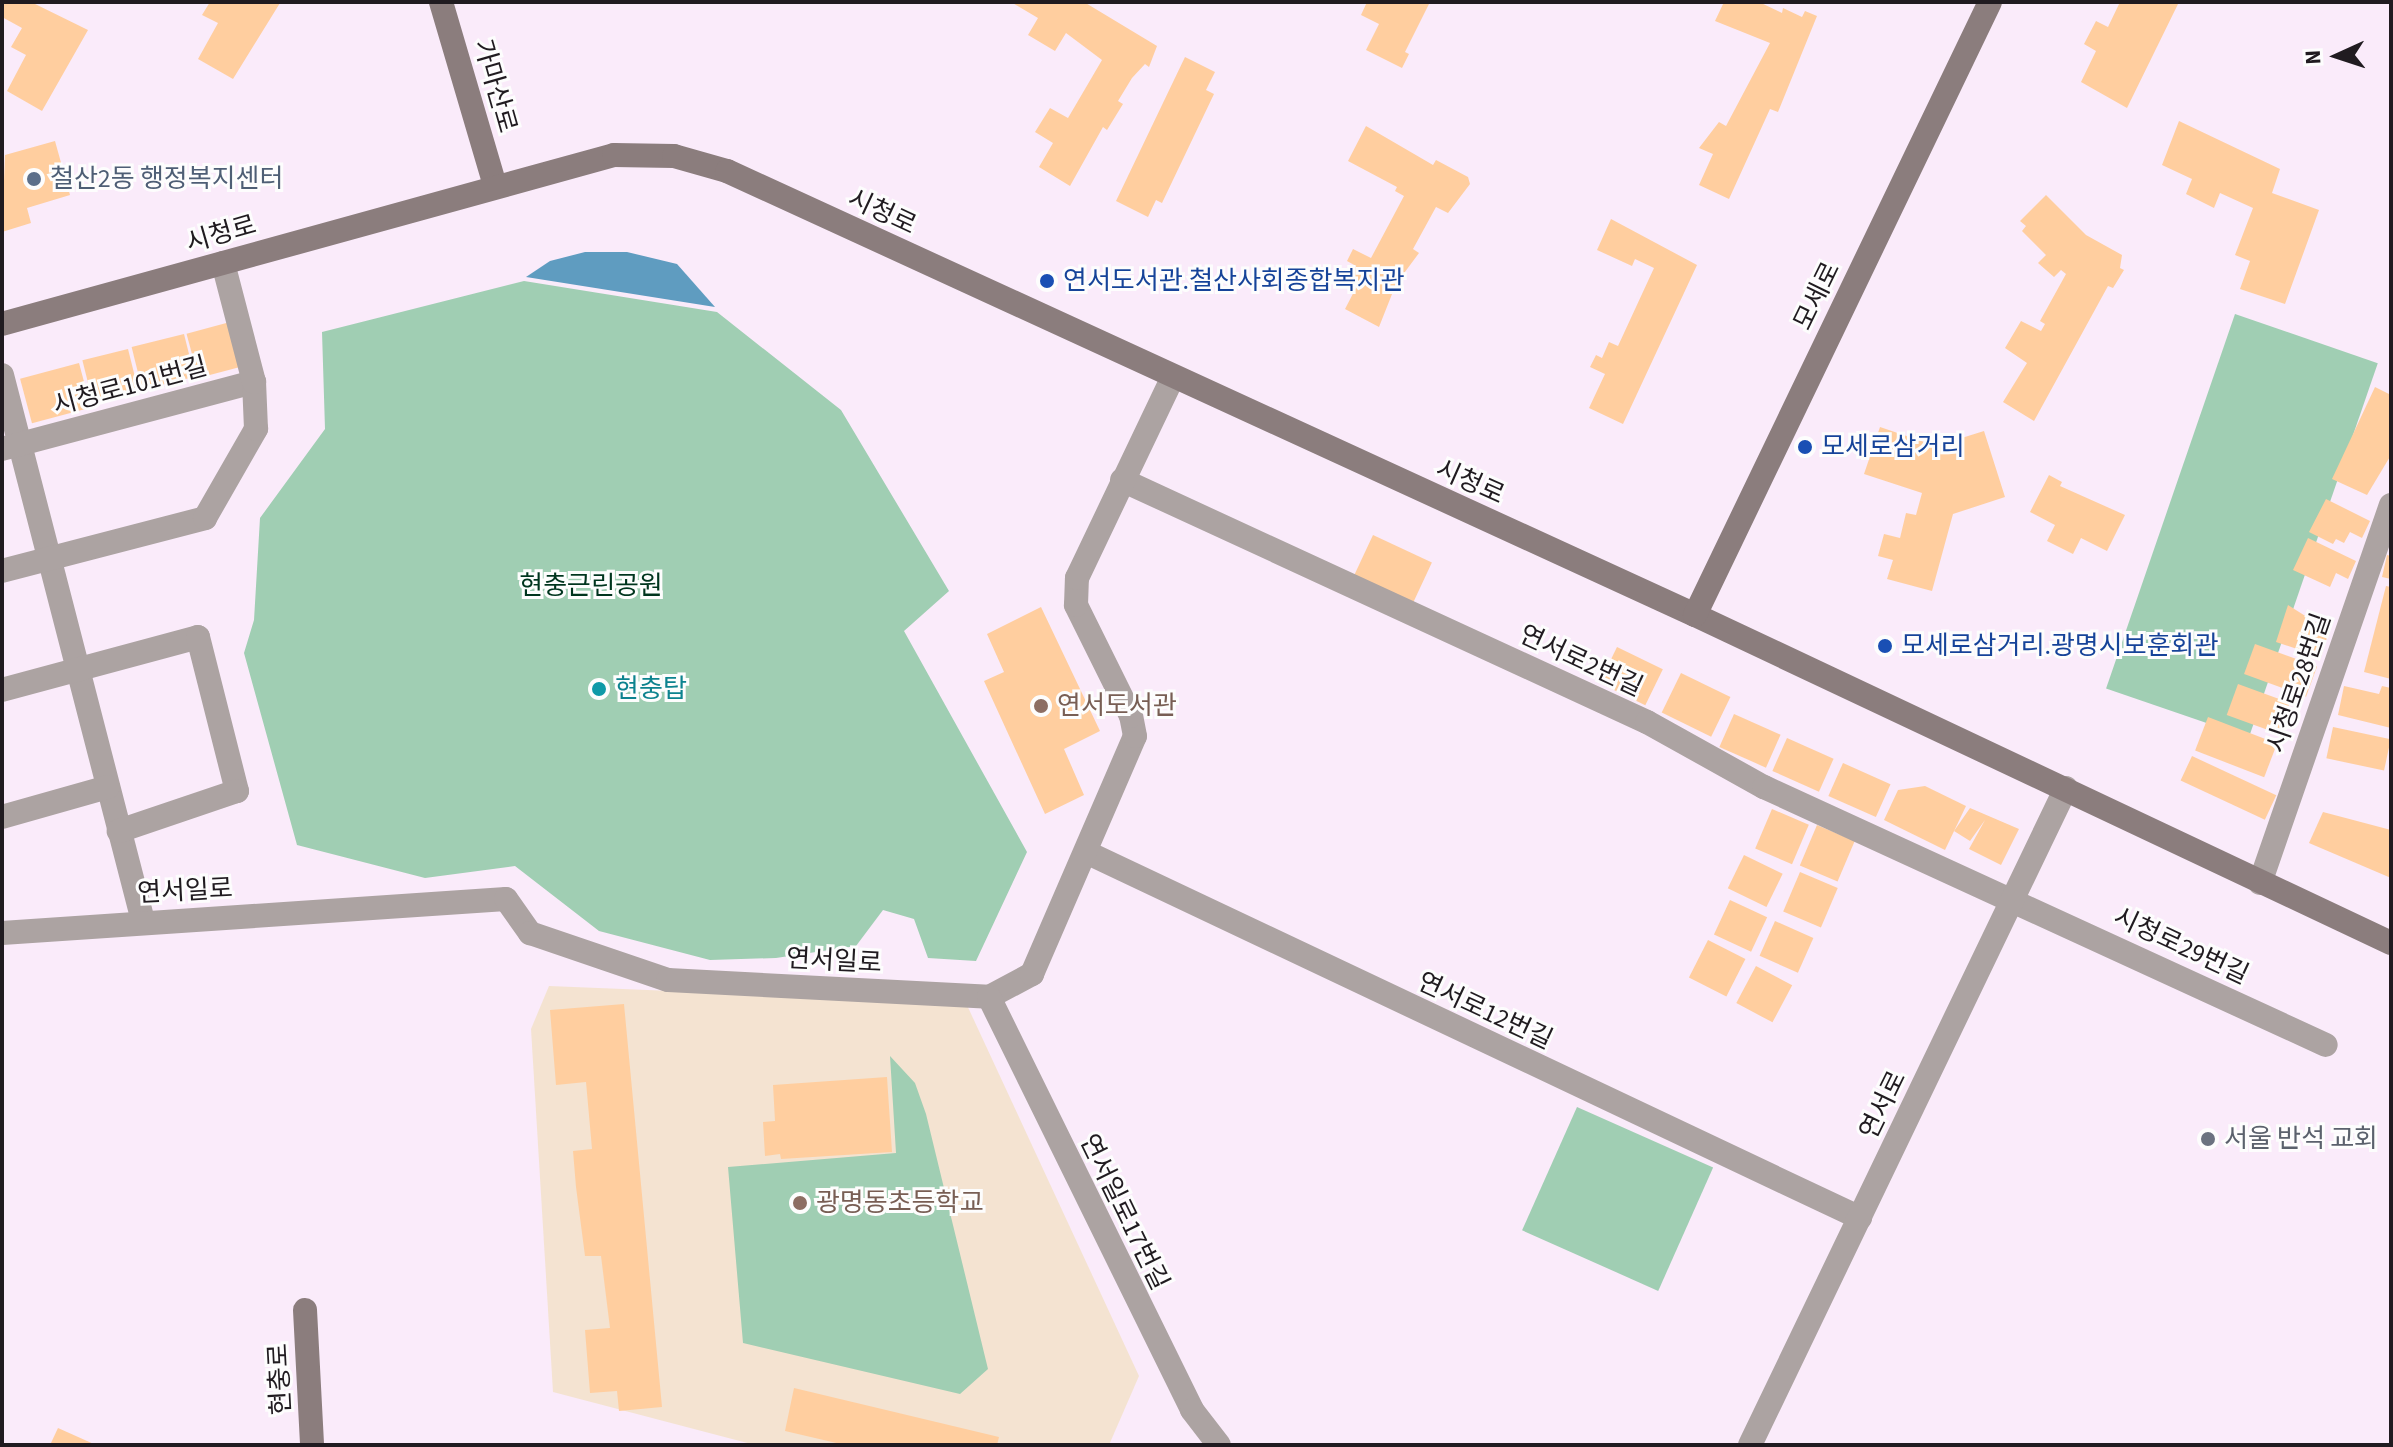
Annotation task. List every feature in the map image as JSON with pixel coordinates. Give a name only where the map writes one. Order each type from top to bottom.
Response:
[{"type":"main road","name":"가마산로","points":[[441,2],[495,186]]},
{"type":"main road","name":"모세로","points":[[1695,615],[1990,2]]},
{"type":"main road","name":"시청로","points":[[2,324],[614,155],[674,156],[727,171],[1695,615],[2391,943]]},
{"type":"main road","name":"현충로","points":[[305,1310],[312,1445]]},
{"type":"street","points":[[2,571],[205,518],[256,429],[254,382],[223,263]]},
{"type":"street","points":[[2,375],[11,447],[49,558],[143,921]]},
{"type":"street","points":[[989,997],[1032,974],[1088,853],[1135,736],[1131,716],[1076,605],[1077,578],[1173,377]]},
{"type":"street","name":"시청로101번길","points":[[11,447],[254,382]]},
{"type":"street","name":"연서로2번길","points":[[1122,480],[1647,722],[1764,787],[2013,897]]},
{"type":"street","name":"시청로28번길","points":[[2260,883],[2391,505]]},
{"type":"street","points":[[2,690],[198,637],[237,791],[119,831]]},
{"type":"street","points":[[2,817],[108,787]]},
{"type":"street","name":"연서로","points":[[1750,1445],[2066,788]]},
{"type":"street","name":"연서로12번길","points":[[1088,853],[1860,1218]]},
{"type":"street","name":"시청로29번길","points":[[2013,897],[2326,1045]]},
{"type":"street","name":"연서일로","points":[[2,933],[143,921],[506,899],[530,933],[668,980],[989,997]]},
{"type":"street","name":"연서일로17번길","points":[[989,997],[1192,1410],[1219,1445]]},
{"type":"shaded area","name":"광명동초등학교","points":[[549,986],[966,1003],[1139,1376],[1109,1445],[755,1445],[553,1392],[531,1029]]},
{"type":"green space","name":"현충근린공원","points":[[524,281],[717,312],[841,410],[949,591],[904,631],[1027,852],[976,961],[928,958],[914,919],[883,910],[856,946],[776,958],[710,960],[599,931],[515,866],[425,878],[297,845],[244,653],[254,620],[260,518],[325,429],[322,332]]},
{"type":"green space","points":[[2235,314],[2378,363],[2249,738],[2106,688]]},
{"type":"green space","points":[[890,1056],[915,1083],[926,1114],[988,1369],[960,1394],[743,1343],[728,1167],[896,1153]]},
{"type":"green space","points":[[1577,1107],[1713,1168],[1658,1291],[1522,1230]]},
{"type":"water","points":[[585,252],[627,252],[677,264],[715,307],[526,277],[550,261]]},
{"type":"building","points":[[2,2],[31,2],[88,30],[42,111],[7,91],[26,55],[11,47],[22,28],[2,17]]},
{"type":"building","points":[[210,2],[280,3],[233,79],[198,59],[218,23],[202,15]]},
{"type":"building","points":[[1011,2],[1084,2],[1157,46],[1149,67],[1145,64],[1132,78],[1118,101],[1123,104],[1107,130],[1103,127],[1070,186],[1039,167],[1053,143],[1035,132],[1050,108],[1068,118],[1102,60],[1066,33],[1055,51],[1028,35],[1038,18]]},
{"type":"building","points":[[1367,2],[1435,2],[1429,4],[1405,52],[1409,54],[1402,68],[1366,50],[1379,24],[1361,15]]},
{"type":"building","points":[[1724,2],[1759,2],[1782,13],[1783,8],[1802,17],[1805,11],[1817,16],[1778,112],[1770,109],[1729,199],[1699,185],[1713,154],[1699,148],[1719,122],[1726,126],[1770,43],[1715,21]]},
{"type":"building","points":[[2120,2],[2179,2],[2127,108],[2081,82],[2096,51],[2084,44],[2096,21],[2108,27]]},
{"type":"building","points":[[1185,57],[1215,72],[1206,90],[1214,94],[1162,203],[1156,200],[1148,217],[1116,201]]},
{"type":"building","points":[[2179,121],[2280,169],[2272,193],[2319,210],[2285,304],[2240,289],[2250,261],[2235,255],[2253,208],[2220,193],[2214,208],[2186,194],[2192,179],[2162,165]]},
{"type":"building","points":[[1366,126],[1433,165],[1436,160],[1468,177],[1470,184],[1448,213],[1436,207],[1413,249],[1419,253],[1396,284],[1379,327],[1345,309],[1358,284],[1349,279],[1356,266],[1347,261],[1353,249],[1371,258],[1404,196],[1395,191],[1397,187],[1348,161]]},
{"type":"building","name":"철산2동 행정복지센터","points":[[55,141],[70,195],[27,208],[31,223],[2,232],[5,155]]},
{"type":"building","points":[[2046,195],[2086,235],[2122,255],[2120,268],[2124,270],[2113,288],[2108,286],[2034,421],[2003,402],[2027,363],[2005,348],[2021,321],[2041,331],[2045,324],[2040,321],[2066,274],[2061,270],[2054,277],[2038,263],[2046,255],[2022,231],[2026,226],[2020,221]]},
{"type":"building","points":[[1611,219],[1697,265],[1623,424],[1589,408],[1605,374],[1590,367],[1596,355],[1602,358],[1609,342],[1618,346],[1654,268],[1635,259],[1632,266],[1597,250]]},
{"type":"building","points":[[230,322],[242,366],[198,378],[187,334]]},
{"type":"building","points":[[184,334],[195,377],[142,390],[132,347]]},
{"type":"building","points":[[128,349],[139,392],[93,403],[82,360]]},
{"type":"building","points":[[79,363],[91,407],[32,423],[20,379]]},
{"type":"building","points":[[2375,387],[2391,395],[2391,455],[2367,495],[2332,479]]},
{"type":"building","points":[[1880,427],[1936,446],[1984,431],[2005,497],[1953,514],[1932,591],[1887,579],[1893,560],[1878,556],[1884,534],[1900,538],[1906,513],[1916,515],[1922,493],[1864,474]]},
{"type":"building","points":[[2049,475],[2062,482],[2060,486],[2125,515],[2107,551],[2081,538],[2073,554],[2047,541],[2055,525],[2030,512]]},
{"type":"building","points":[[2326,499],[2370,521],[2362,538],[2350,532],[2344,543],[2336,539],[2333,544],[2309,532]]},
{"type":"building","points":[[1373,535],[1432,562],[1412,605],[1353,578]]},
{"type":"building","points":[[2308,538],[2356,561],[2348,579],[2336,573],[2330,587],[2293,570]]},
{"type":"building","points":[[2387,555],[2391,556],[2391,579],[2382,577]]},
{"type":"building","points":[[2386,586],[2391,587],[2391,679],[2364,672]]},
{"type":"building","points":[[2288,605],[2329,631],[2321,657],[2276,642]]},
{"type":"building","name":"연서도서관","points":[[1041,607],[1100,731],[1064,749],[1084,795],[1045,814],[984,681],[1004,672],[987,634]]},
{"type":"building","points":[[2255,644],[2317,667],[2306,697],[2244,674]]},
{"type":"building","points":[[1617,647],[1663,669],[1645,705],[1599,683]]},
{"type":"building","points":[[1681,673],[1730,697],[1711,737],[1662,713]]},
{"type":"building","points":[[2238,684],[2290,703],[2278,734],[2227,715]]},
{"type":"building","points":[[2344,686],[2379,694],[2382,686],[2391,688],[2391,728],[2338,715]]},
{"type":"building","points":[[1734,714],[1781,735],[1766,768],[1719,747]]},
{"type":"building","points":[[2208,717],[2277,744],[2264,777],[2195,751]]},
{"type":"building","points":[[2333,727],[2391,739],[2384,771],[2326,758]]},
{"type":"building","points":[[1787,738],[1834,759],[1819,792],[1772,771]]},
{"type":"building","points":[[2192,756],[2276,795],[2265,820],[2181,780]]},
{"type":"building","points":[[1843,763],[1891,784],[1876,817],[1828,796]]},
{"type":"building","points":[[1925,786],[1966,806],[1945,850],[1884,820],[1898,790]]},
{"type":"building","points":[[1970,808],[2019,829],[2001,865],[1969,849],[1985,820],[1970,841],[1954,831]]},
{"type":"building","points":[[1772,809],[1809,825],[1792,864],[1755,849]]},
{"type":"building","points":[[2323,812],[2391,830],[2391,878],[2309,843]]},
{"type":"building","points":[[1817,825],[1855,841],[1838,882],[1800,866]]},
{"type":"building","points":[[1744,855],[1783,874],[1766,907],[1728,888]]},
{"type":"building","points":[[1800,872],[1838,888],[1821,928],[1783,912]]},
{"type":"building","points":[[1730,900],[1767,917],[1751,952],[1714,934]]},
{"type":"building","points":[[1775,921],[1813,938],[1798,973],[1760,956]]},
{"type":"building","points":[[1708,940],[1745,959],[1726,996],[1689,977]]},
{"type":"building","points":[[1756,966],[1792,985],[1772,1022],[1736,1003]]},
{"type":"building","points":[[624,1004],[662,1407],[619,1411],[617,1391],[590,1393],[585,1330],[610,1328],[601,1256],[585,1256],[576,1187],[573,1151],[592,1149],[586,1082],[556,1085],[550,1010]]},
{"type":"building","points":[[887,1077],[892,1152],[781,1159],[780,1154],[765,1156],[763,1122],[775,1121],[773,1085]]},
{"type":"building","points":[[794,1388],[999,1437],[997,1445],[845,1445],[785,1431]]},
{"type":"building","points":[[58,1428],[96,1445],[50,1445]]},
{"type":"place","name":"철산2동 행정복지센터","points":[[34,179]]},
{"type":"place","name":"연서도서관.철산사회종합복지관","points":[[1047,281]]},
{"type":"place","name":"모세로삼거리","points":[[1805,447]]},
{"type":"place","name":"모세로삼거리.광명시보훈회관","points":[[1885,646]]},
{"type":"place","name":"현충탑","points":[[599,689]]},
{"type":"place","name":"연서도서관","points":[[1041,706]]},
{"type":"place","name":"서울 반석 교회","points":[[2208,1139]]},
{"type":"place","name":"광명동초등학교","points":[[800,1203]]}]
